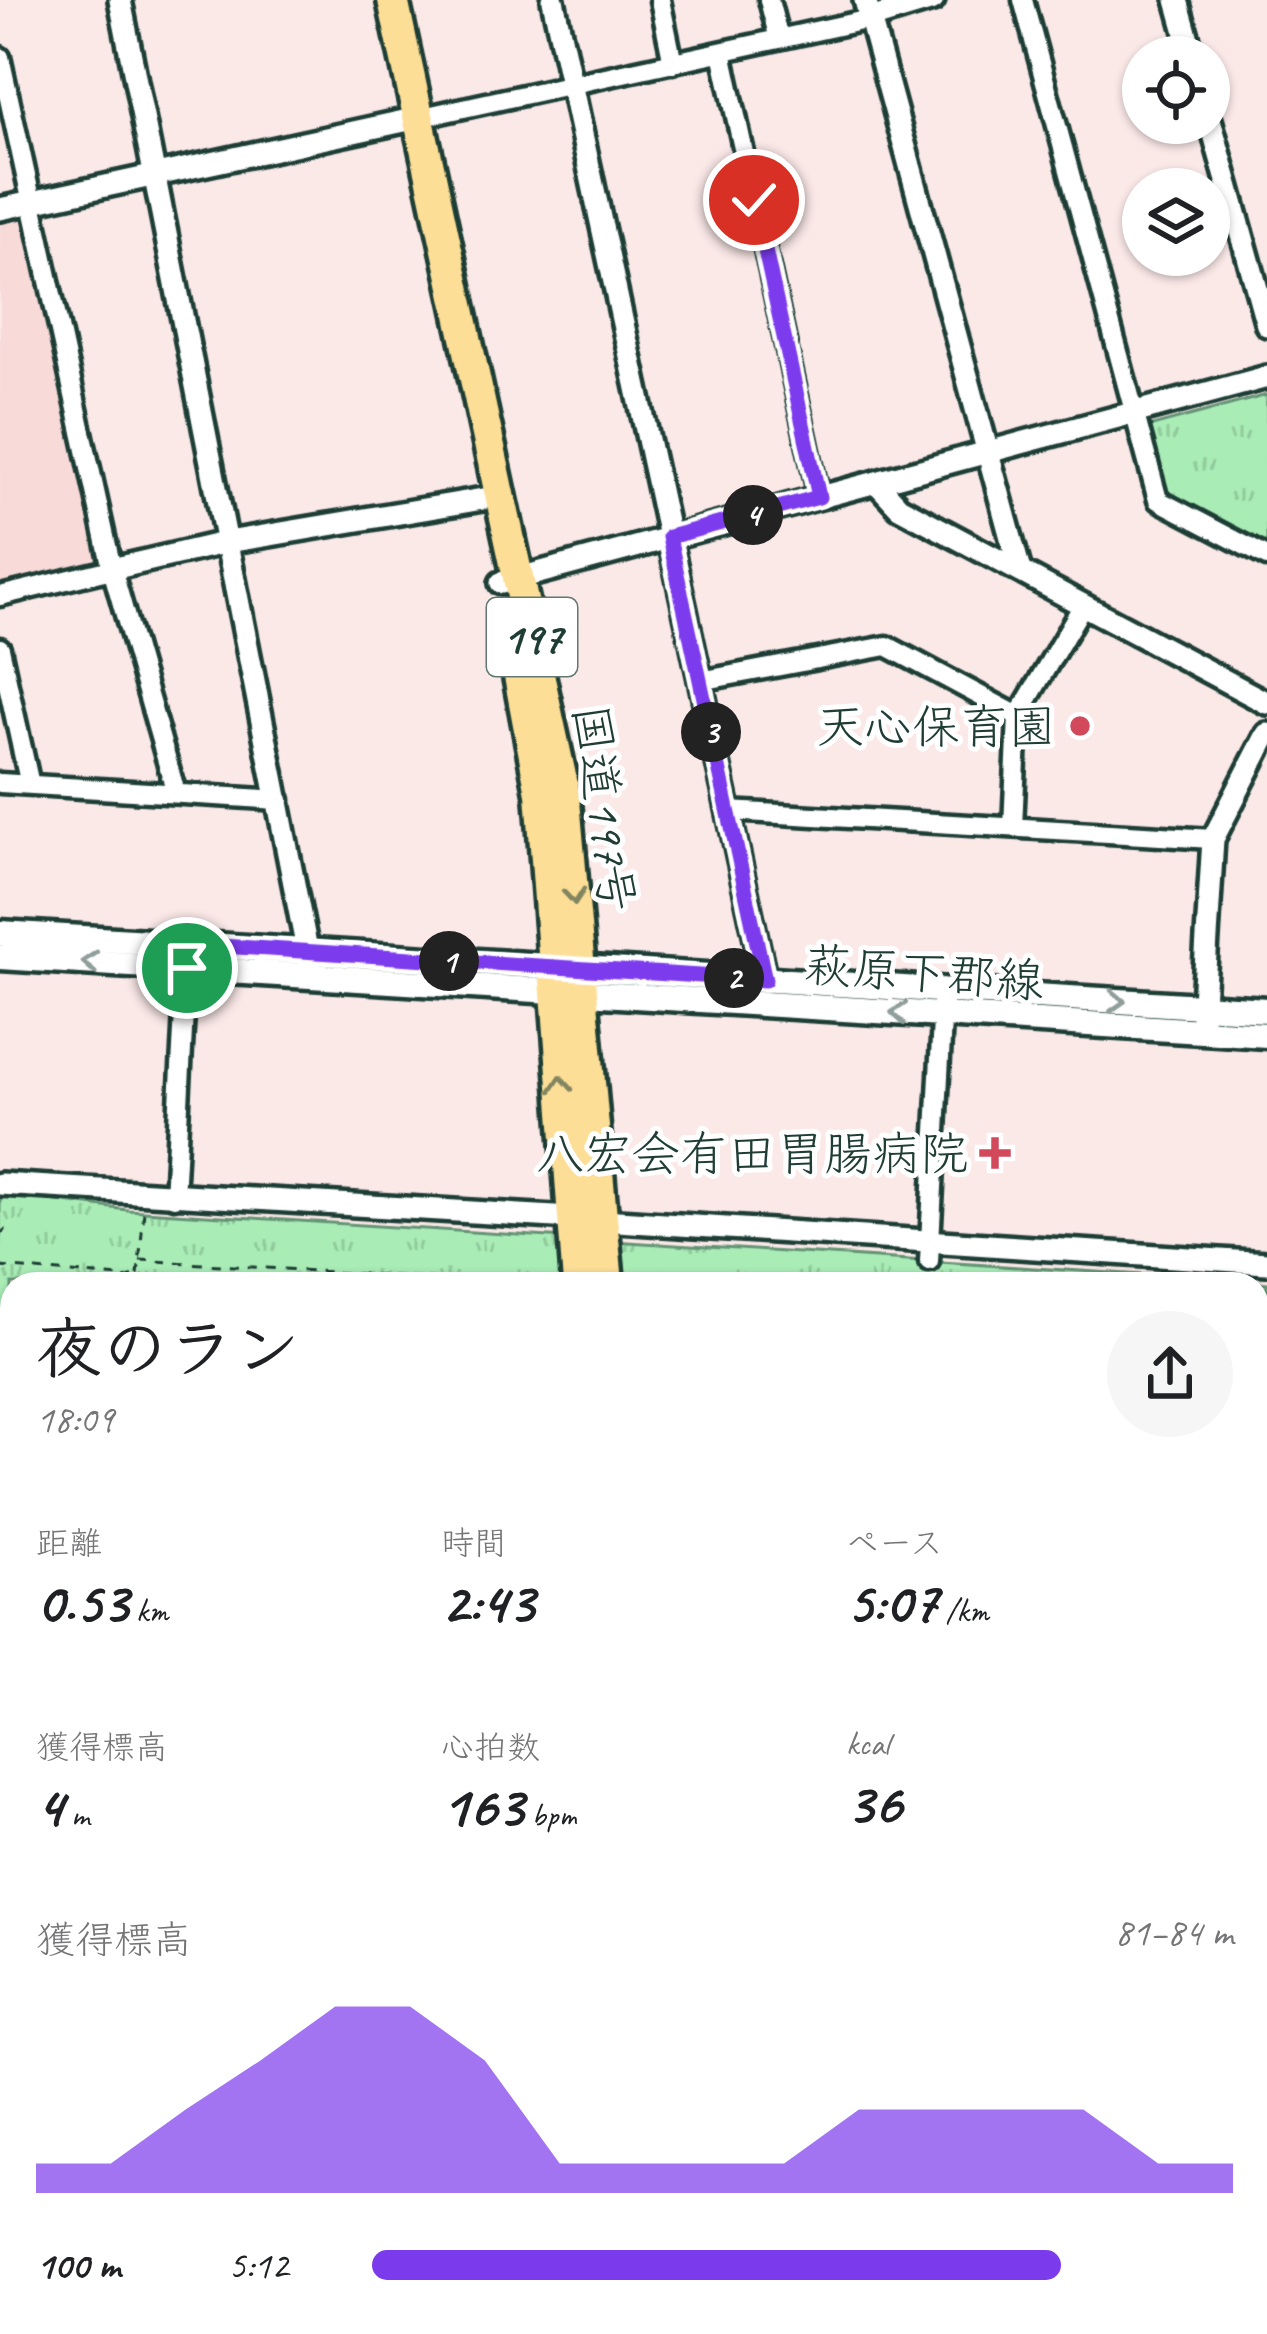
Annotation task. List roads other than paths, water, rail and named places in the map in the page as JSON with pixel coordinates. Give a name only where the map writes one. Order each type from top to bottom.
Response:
[{"type":"highway","name":"国道197号","points":[[375,0],[410,120],[510,581],[568,980],[587,1219],[580,1272]]},
{"type":"highway","name":"国道197号","points":[[393,0],[410,120],[483,499],[510,581]]},
{"type":"highway","name":"国道197号","points":[[587,1219],[604,1272]]},
{"type":"main road","name":"萩原下郡線","points":[[0,933],[187,956],[943,1003],[1202,1018],[1267,1010]]},
{"type":"main road","name":"萩原下郡線","points":[[0,957],[187,956]]},
{"type":"main road","name":"萩原下郡線","points":[[568,980],[765,980],[943,1003]]},
{"type":"main road","name":"萩原下郡線","points":[[1202,1018],[1267,1035]]},
{"type":"street","points":[[120,0],[310,964]]},
{"type":"street","points":[[553,0],[765,980]]},
{"type":"street","points":[[660,0],[673,63]]},
{"type":"street","points":[[769,0],[779,39]]},
{"type":"street","points":[[0,209],[779,39],[868,9],[934,0]]},
{"type":"street","points":[[1023,0],[1158,500],[1267,557]]},
{"type":"street","points":[[1177,0],[1186,36]]},
{"type":"street","points":[[868,9],[1019,571]]},
{"type":"street","points":[[722,52],[819,497]]},
{"type":"street","points":[[0,57],[112,569],[176,794]]},
{"type":"street","points":[[1217,144],[1267,325]]},
{"type":"street","points":[[510,581],[1267,377]]},
{"type":"street","points":[[877,482],[898,507],[1267,703]]},
{"type":"street","points":[[0,596],[228,542],[483,499]]},
{"type":"street","points":[[1013,827],[1018,716],[1083,604]]},
{"type":"street","points":[[700,681],[886,646],[1018,716]]},
{"type":"street","points":[[0,648],[30,785]]},
{"type":"street","points":[[1202,1018],[1213,839],[1267,734]]},
{"type":"street","points":[[0,783],[280,800]]},
{"type":"street","points":[[728,812],[1213,839]]},
{"type":"street","points":[[174,1196],[187,956]]},
{"type":"street","points":[[930,1252],[943,1003]]},
{"type":"street","points":[[0,1184],[587,1219],[930,1252],[1267,1263]]},
{"type":"place","name":"天心保育園","points":[[1080,726]]},
{"type":"place","name":"八宏会有田胃腸病院","points":[[995,1153]]}]
